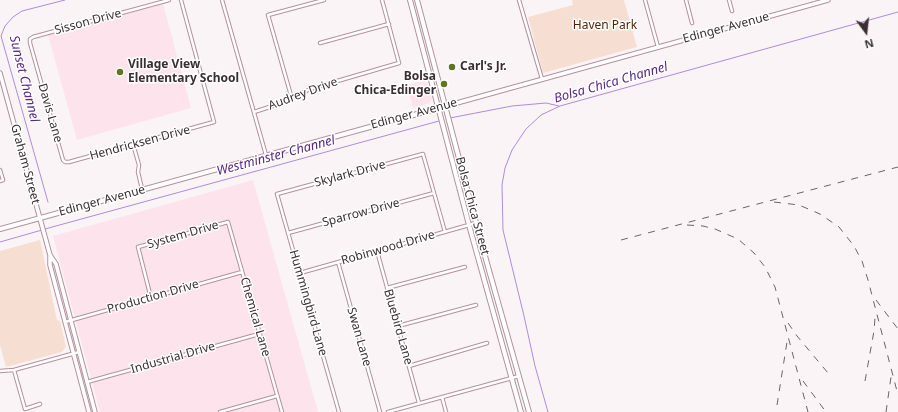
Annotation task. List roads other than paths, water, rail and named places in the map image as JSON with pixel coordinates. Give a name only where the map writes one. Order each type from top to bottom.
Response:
[{"type":"main road","name":"Bolsa Chica Street","points":[[410,0],[469,225],[521,412]]},
{"type":"main road","name":"Bolsa Chica Street","points":[[417,0],[432,52],[476,223],[529,412]]},
{"type":"main road","points":[[424,54],[432,52]]},
{"type":"main road","name":"Edinger Avenue","points":[[0,229],[446,106]]},
{"type":"street","name":"Sisson Drive","points":[[30,39],[169,0]]},
{"type":"street","name":"Hendricksen Drive","points":[[66,162],[214,122],[181,0]]},
{"type":"street","points":[[222,0],[266,155]]},
{"type":"street","points":[[292,99],[268,16],[324,0]]},
{"type":"street","points":[[320,43],[389,24],[382,0]]},
{"type":"street","points":[[519,0],[542,79]]},
{"type":"street","points":[[645,0],[658,47]]},
{"type":"street","points":[[686,0],[692,23]]},
{"type":"street","points":[[729,0],[732,11]]},
{"type":"street","name":"Edinger Avenue","points":[[446,106],[814,2],[828,0]]},
{"type":"street","name":"Audrey Drive","points":[[254,112],[292,99],[310,89],[399,63],[389,24]]},
{"type":"street","name":"Davis Lane","points":[[30,39],[50,116],[63,160],[66,162]]},
{"type":"street","name":"Graham Street","points":[[0,73],[42,224],[50,255],[50,265],[88,412]]},
{"type":"street","points":[[134,144],[139,165],[138,172],[142,189]]},
{"type":"street","name":"Skylark Drive","points":[[278,194],[423,154],[434,193]]},
{"type":"street","points":[[0,170],[1,180]]},
{"type":"street","points":[[434,193],[445,232]]},
{"type":"street","name":"Sparrow Drive","points":[[288,233],[434,193]]},
{"type":"street","name":"Hummingbird Lane","points":[[278,194],[339,412]]},
{"type":"street","name":"System Drive","points":[[151,298],[138,247],[228,222]]},
{"type":"street","name":"Chemical Lane","points":[[228,222],[282,412]]},
{"type":"street","name":"Robinwood Drive","points":[[300,273],[476,223]]},
{"type":"street","name":"Bluebird Lane","points":[[377,251],[419,403]]},
{"type":"street","name":"Graham Street","points":[[50,255],[56,264],[95,412]]},
{"type":"street","name":"Swan Lane","points":[[338,262],[380,412]]},
{"type":"street","points":[[387,288],[465,267]]},
{"type":"street","name":"Production Drive","points":[[65,322],[242,272]]},
{"type":"street","points":[[398,326],[476,305]]},
{"type":"street","name":"Industrial Drive","points":[[87,382],[259,334]]},
{"type":"street","points":[[409,366],[487,344]]},
{"type":"street","points":[[0,370],[14,370],[79,352]]},
{"type":"street","points":[[14,370],[25,409],[40,404]]},
{"type":"street","points":[[388,412],[519,376]]},
{"type":"street","points":[[220,412],[277,396]]},
{"type":"street","points":[[442,397],[446,412]]},
{"type":"waterway","name":"Sunset Channel","points":[[48,202],[1,36],[5,26],[13,17],[22,11],[65,0]]},
{"type":"waterway","name":"Bolsa Chica Channel","points":[[548,412],[535,366],[503,230],[502,185],[505,168],[512,150],[526,129],[541,115],[560,106],[898,12]]},
{"type":"waterway","name":"Westminster Channel","points":[[450,118],[512,106],[546,103],[559,106]]},
{"type":"waterway","name":"Westminster Channel","points":[[45,229],[439,121]]},
{"type":"waterway","name":"Westminster Channel","points":[[0,242],[42,230]]},
{"type":"railway","points":[[621,240],[898,167]]},
{"type":"railway","points":[[774,202],[799,205],[820,214],[839,227],[854,246],[862,261],[868,280],[898,395]]},
{"type":"railway","points":[[687,225],[703,226],[715,229],[738,239],[754,253],[765,267],[775,287],[808,412]]},
{"type":"railway","points":[[876,300],[898,329]]},
{"type":"railway","points":[[865,381],[875,318]]},
{"type":"railway","points":[[788,323],[828,373]]},
{"type":"railway","points":[[777,405],[787,342]]},
{"type":"railway","points":[[886,412],[891,377]]},
{"type":"railway","points":[[803,381],[826,412]]},
{"type":"place","name":"Carl's Jr.","points":[[452,67]]},
{"type":"place","name":"Village View Elementary School","points":[[120,72]]},
{"type":"place","name":"Bolsa Chica-Edinger","points":[[444,84]]},
{"type":"park label","name":"Haven Park","points":[[605,26]]}]
